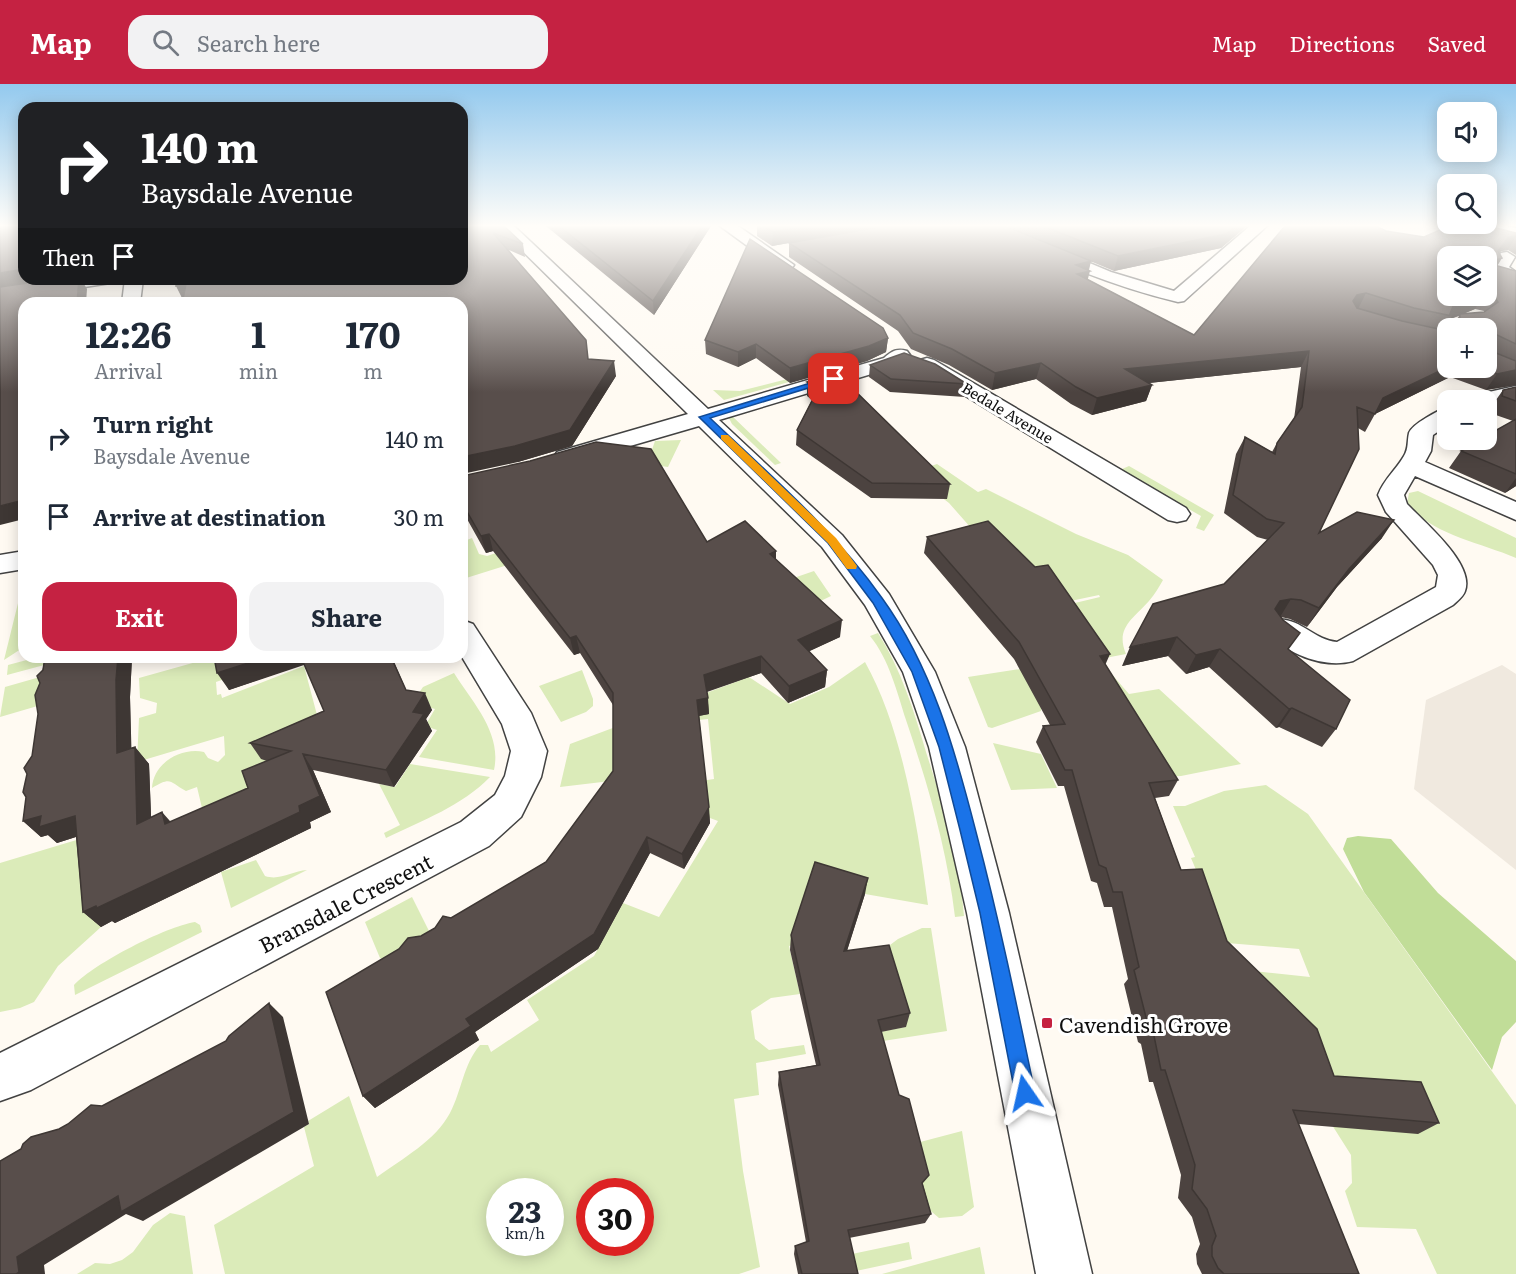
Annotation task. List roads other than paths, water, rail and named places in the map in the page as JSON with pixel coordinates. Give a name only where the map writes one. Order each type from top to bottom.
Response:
[{"type":"street","points":[[563,282],[832,541],[878,601],[919,672],[947,747],[988,913],[1064,1274]]},
{"type":"street","points":[[1121,282],[1178,297]]},
{"type":"street","points":[[1165,312],[1196,282]]},
{"type":"street","points":[[0,295],[65,285]]},
{"type":"street","name":"Bedale Avenue","points":[[703,417],[875,368],[891,362],[895,346],[941,371],[1177,514]]},
{"type":"street","points":[[1497,397],[1516,393]]},
{"type":"street","points":[[546,463],[703,417]]},
{"type":"street","points":[[1282,628],[1310,648],[1326,653],[1342,653],[1442,598],[1451,590],[1452,575],[1446,562],[1395,506],[1391,495],[1399,475],[1411,465],[1419,451],[1421,432],[1437,421]]},
{"type":"street","points":[[1411,465],[1516,512]]},
{"type":"street","points":[[0,564],[18,561]]},
{"type":"street","name":"Bransdale Crescent","points":[[0,1077],[14,1073],[475,834],[508,806],[523,777],[529,751],[519,722],[468,641]]},
{"type":"place","name":"Cavendish Grove","points":[[1047,1023]]}]
